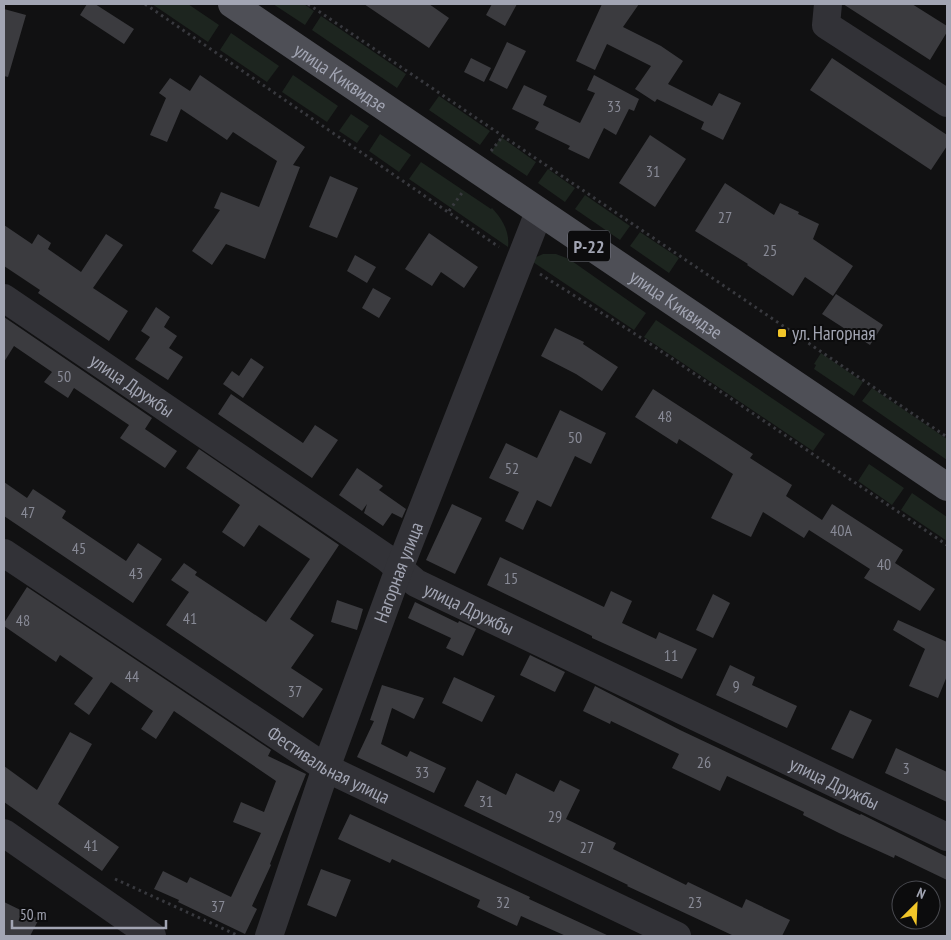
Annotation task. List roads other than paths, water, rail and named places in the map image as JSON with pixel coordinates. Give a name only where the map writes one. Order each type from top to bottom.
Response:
[{"type":"main road","name":"улица Киквидзе","points":[[232,4],[947,487]]},
{"type":"street","points":[[828,4],[826,25],[947,103]]},
{"type":"street","name":"Нагорная улица","points":[[269,936],[326,768],[399,569],[539,212]]},
{"type":"street","name":"улица Дружбы","points":[[4,298],[388,559],[416,583],[947,837]]},
{"type":"street","name":"Фестивальная улица","points":[[4,553],[326,768],[677,936]]},
{"type":"street","points":[[4,833],[152,936]]},
{"type":"place","name":"ул. Нагорная","points":[[782,333]]}]
